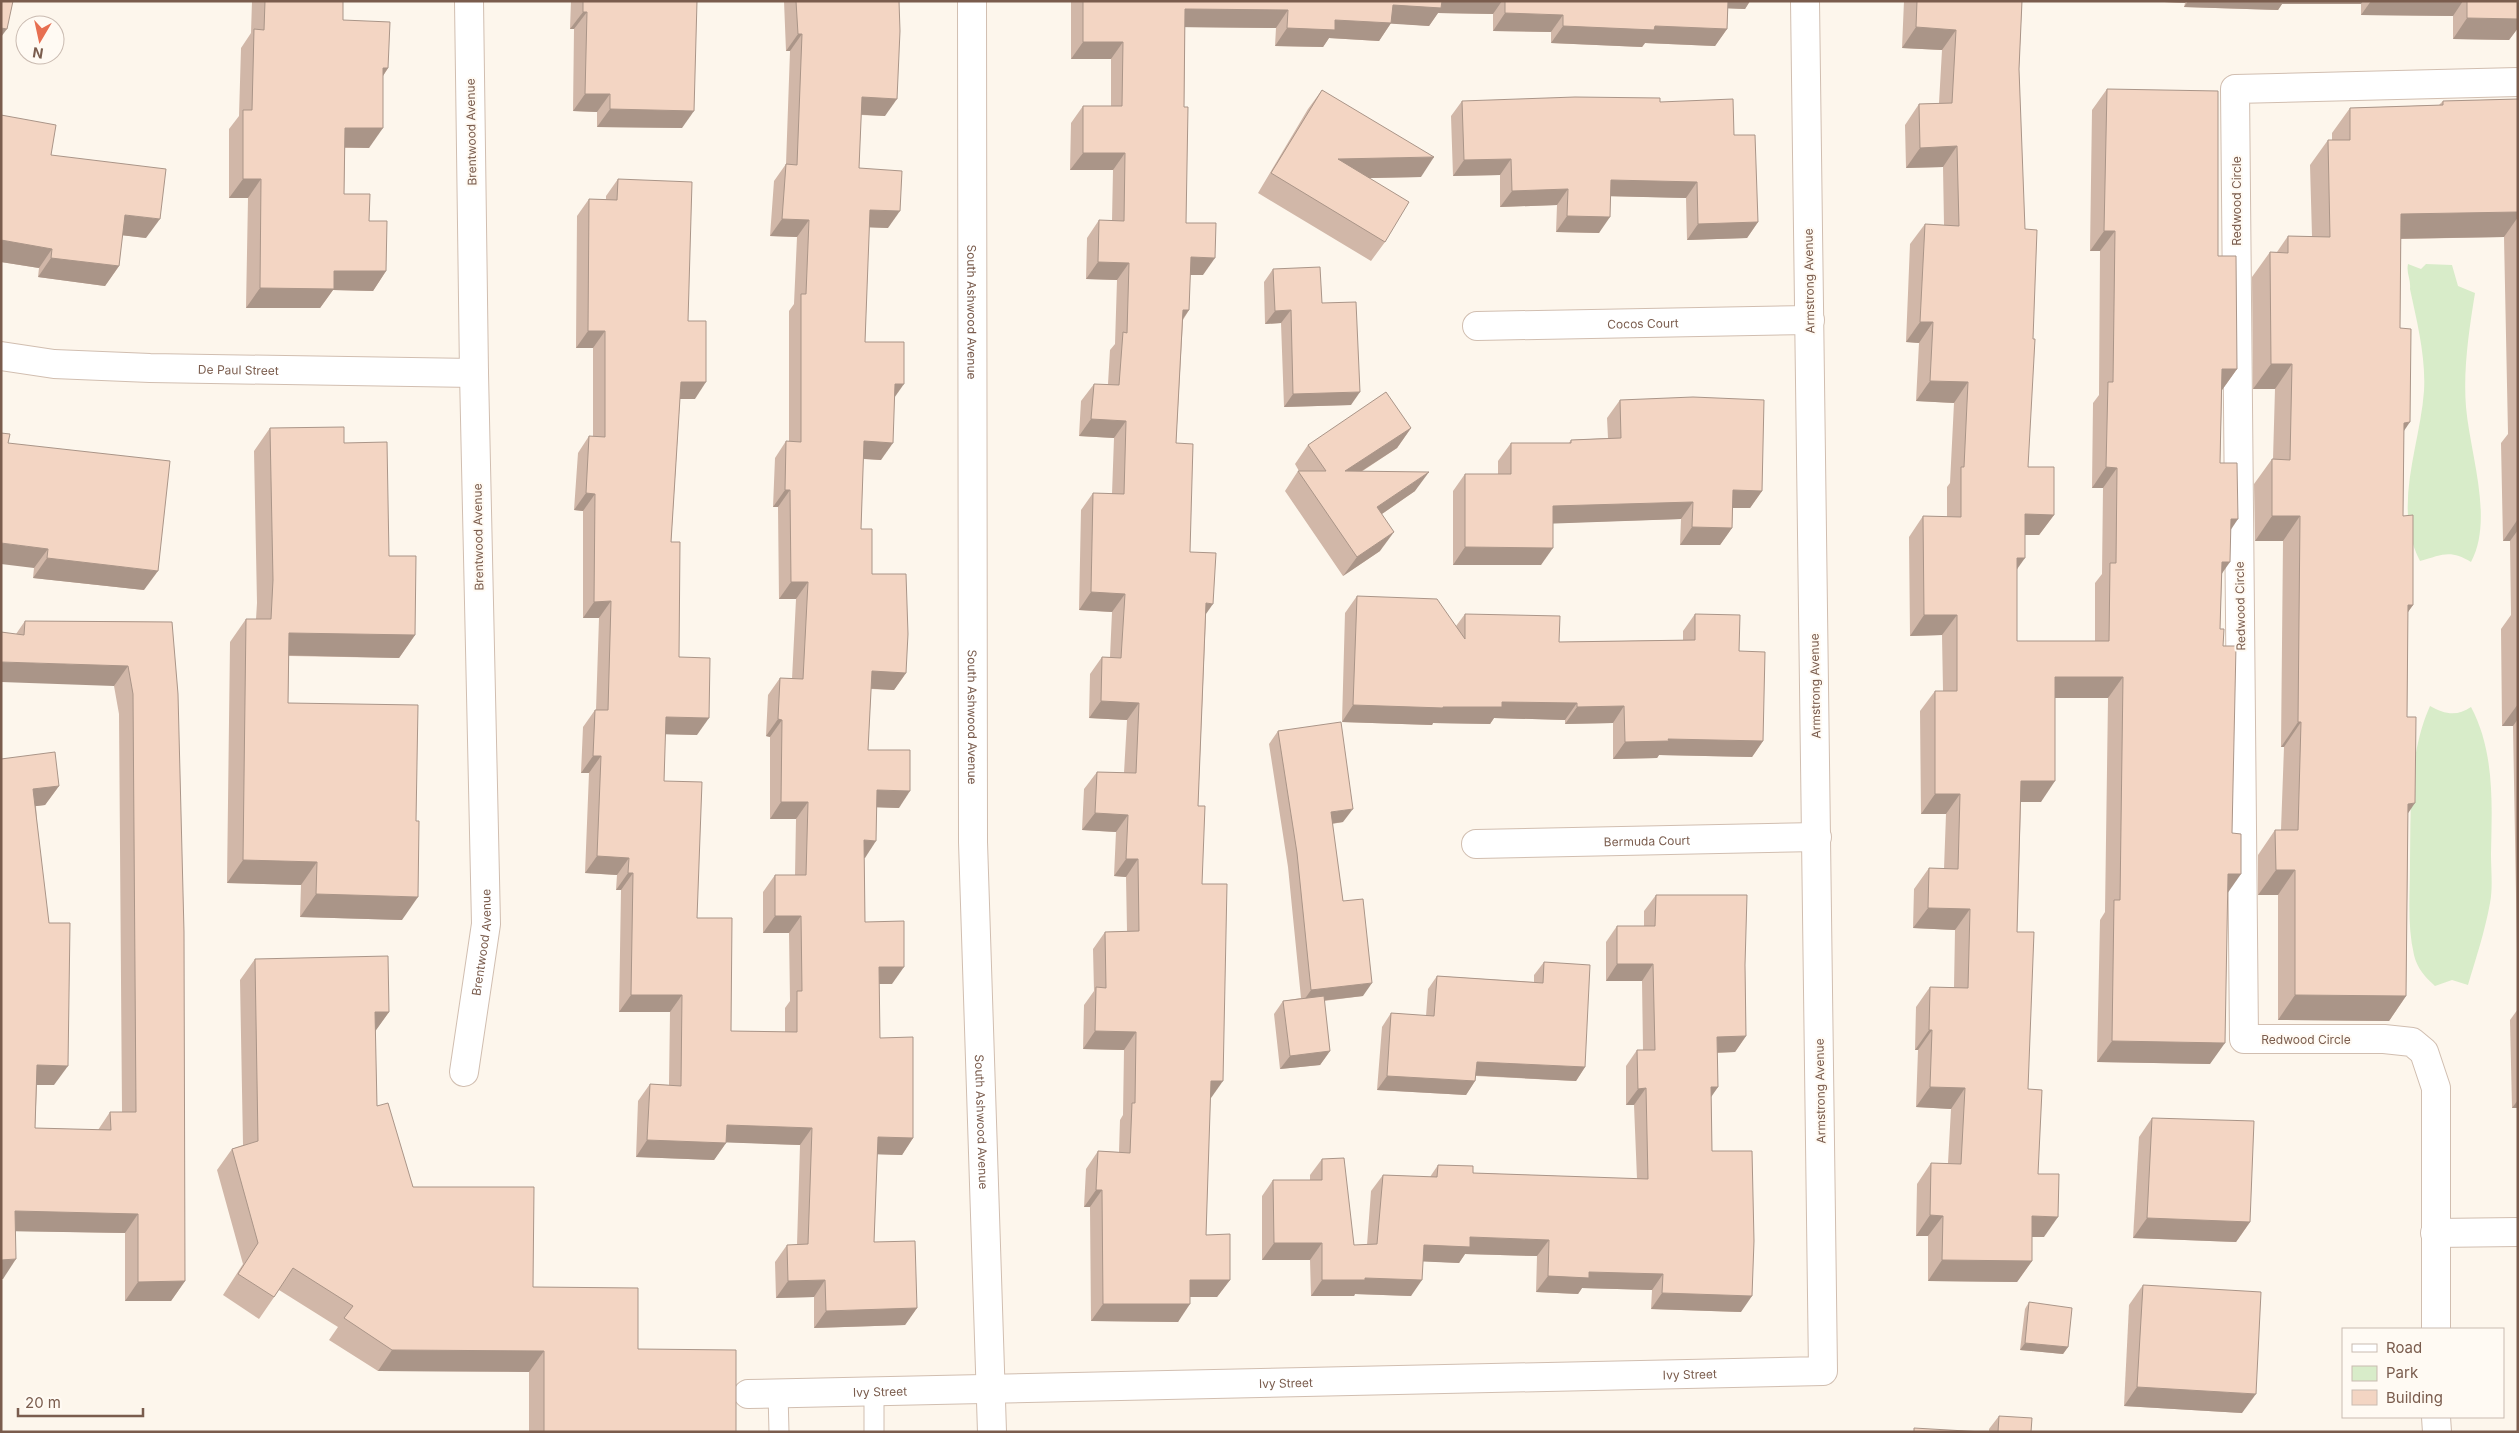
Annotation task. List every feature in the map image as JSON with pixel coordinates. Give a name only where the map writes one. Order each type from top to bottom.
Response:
[{"type":"street","name":"Brentwood Avenue","points":[[464,1072],[486,924],[474,373],[469,1]]},
{"type":"street","name":"South Ashwood Avenue","points":[[972,1],[973,842],[992,1432]]},
{"type":"street","name":"Armstrong Avenue","points":[[1805,1],[1823,1371]]},
{"type":"street","name":"Redwood Circle","points":[[2436,1233],[2436,1088],[2424,1052],[2412,1042],[2384,1039],[2244,1039],[2235,89],[2518,82]]},
{"type":"street","name":"Cocos Court","points":[[1477,326],[1810,320]]},
{"type":"street","name":"De Paul Street","points":[[1,356],[54,364],[150,368],[474,373]]},
{"type":"street","name":"Bermuda Court","points":[[1476,844],[1817,837]]},
{"type":"street","points":[[2436,1328],[2436,1233],[2518,1232]]},
{"type":"street","name":"Ivy Street","points":[[748,1394],[1823,1371]]},
{"type":"street","points":[[2436,1418],[2436,1432]]},
{"type":"lane","points":[[874,1391],[874,1432]]},
{"type":"lane","points":[[778,1393],[779,1432]]},
{"type":"green space","points":[[2408,264],[2421,269],[2426,264],[2452,265],[2458,286],[2475,293],[2467,350],[2465,393],[2468,425],[2481,506],[2478,545],[2471,562],[2451,554],[2420,561],[2412,540],[2408,520],[2408,498],[2422,412],[2424,378],[2422,352],[2410,289]]},
{"type":"green space","points":[[2430,706],[2450,713],[2461,712],[2471,707],[2479,724],[2488,760],[2492,817],[2491,897],[2483,934],[2468,985],[2452,980],[2435,986],[2425,976],[2415,960],[2410,932],[2412,784],[2418,744]]},
{"type":"building","points":[[1,1],[13,1],[7,29],[1,28]]},
{"type":"building","points":[[265,1],[343,1],[343,20],[390,22],[388,68],[383,68],[383,128],[345,128],[344,194],[370,194],[369,221],[387,221],[386,271],[334,271],[334,289],[260,288],[261,179],[243,179],[243,110],[252,110],[254,29],[264,30]]},
{"type":"building","points":[[583,1],[697,1],[694,111],[610,109],[610,94],[585,94],[587,12],[583,12]]},
{"type":"building","points":[[796,1],[899,1],[900,31],[897,99],[862,97],[859,168],[902,171],[900,211],[870,210],[865,342],[904,342],[904,384],[895,384],[893,443],[864,441],[861,529],[872,529],[872,574],[906,574],[908,634],[906,673],[872,671],[868,750],[910,750],[910,791],[877,790],[876,841],[864,840],[865,922],[904,921],[904,967],[879,967],[880,1038],[913,1037],[913,1138],[878,1137],[874,1242],[915,1241],[917,1308],[826,1311],[825,1280],[788,1281],[787,1245],[808,1244],[812,1128],[727,1125],[726,1143],[647,1140],[650,1084],[681,1086],[682,995],[631,995],[633,873],[628,873],[629,858],[597,856],[601,756],[593,756],[595,710],[608,710],[611,601],[594,602],[595,494],[586,493],[589,436],[605,437],[605,331],[588,331],[589,199],[617,200],[618,179],[692,182],[688,321],[706,321],[706,382],[681,382],[671,542],[680,542],[679,657],[710,658],[709,718],[666,717],[664,781],[702,782],[697,918],[732,918],[731,1031],[797,1032],[797,991],[802,991],[801,916],[775,916],[775,875],[806,875],[808,802],[781,802],[782,720],[778,719],[780,678],[803,679],[808,582],[791,582],[790,490],[785,490],[786,441],[801,442],[801,294],[806,294],[809,220],[782,219],[786,164],[797,165],[802,34],[798,34]]},
{"type":"building","points":[[1083,1],[1442,1],[1441,8],[1393,5],[1391,23],[1335,20],[1335,30],[1287,28],[1288,10],[1185,9],[1184,107],[1188,107],[1186,223],[1216,223],[1215,258],[1191,257],[1189,310],[1183,310],[1176,443],[1193,444],[1190,552],[1216,553],[1213,604],[1206,603],[1198,806],[1205,806],[1202,884],[1227,884],[1223,1081],[1211,1081],[1206,1235],[1230,1234],[1230,1280],[1190,1280],[1190,1304],[1103,1304],[1102,1190],[1096,1190],[1098,1151],[1130,1153],[1132,1103],[1135,1103],[1136,1032],[1095,1031],[1096,987],[1106,988],[1105,932],[1139,931],[1138,859],[1126,859],[1128,815],[1095,813],[1097,772],[1136,773],[1139,703],[1101,701],[1102,657],[1121,658],[1125,594],[1091,592],[1093,493],[1124,494],[1126,421],[1091,419],[1094,384],[1119,385],[1123,332],[1127,333],[1129,263],[1098,262],[1099,220],[1124,221],[1125,153],[1083,153],[1083,106],[1122,106],[1123,42],[1083,42]]},
{"type":"building","points":[[1505,1],[1728,1],[1727,29],[1655,26],[1654,30],[1563,26],[1563,15],[1505,13]]},
{"type":"building","points":[[1917,1],[2022,1],[2019,69],[2025,229],[2037,230],[2033,339],[2035,339],[2028,467],[2054,467],[2054,515],[2025,514],[2025,558],[2017,558],[2017,641],[2109,641],[2110,563],[2116,563],[2117,468],[2106,467],[2108,382],[2113,382],[2115,231],[2104,231],[2107,89],[2218,91],[2218,256],[2236,256],[2237,369],[2222,369],[2220,463],[2237,463],[2238,519],[2231,519],[2230,562],[2222,562],[2220,629],[2224,629],[2223,646],[2236,646],[2232,833],[2241,834],[2241,874],[2228,874],[2225,1043],[2112,1041],[2114,900],[2120,900],[2123,677],[2055,677],[2055,781],[2021,781],[2017,932],[2034,932],[2028,1089],[2042,1090],[2038,1174],[2059,1174],[2058,1217],[2032,1216],[2032,1261],[1942,1260],[1943,1216],[1930,1215],[1931,1163],[1961,1164],[1965,1088],[1930,1087],[1932,1030],[1929,1030],[1930,987],[1968,988],[1970,909],[1928,908],[1929,868],[1958,869],[1960,794],[1935,794],[1935,691],[1957,691],[1957,615],[1924,615],[1923,516],[1961,517],[1961,467],[1964,467],[1968,382],[1930,381],[1933,322],[1920,322],[1925,224],[1959,226],[1957,146],[1920,148],[1919,104],[1952,103],[1956,30],[1916,27]]},
{"type":"building","points":[[2467,1],[2518,1],[2518,19],[2467,18]]},
{"type":"building","points":[[1322,90],[1434,157],[1338,159],[1409,202],[1385,242],[1271,173]]},
{"type":"building","points":[[1575,97],[1660,98],[1660,102],[1733,99],[1734,135],[1755,135],[1758,222],[1698,224],[1697,182],[1611,180],[1610,217],[1567,216],[1568,189],[1512,191],[1511,159],[1464,160],[1462,101]]},
{"type":"building","points":[[2518,99],[2518,212],[2401,214],[2400,328],[2411,329],[2410,422],[2404,423],[2403,516],[2413,515],[2413,605],[2408,605],[2407,717],[2416,717],[2415,803],[2408,804],[2406,996],[2295,995],[2295,870],[2276,870],[2275,830],[2298,830],[2301,722],[2298,722],[2300,516],[2272,516],[2272,459],[2290,460],[2292,364],[2271,364],[2270,252],[2288,253],[2288,236],[2330,237],[2328,140],[2350,140],[2350,108],[2443,105],[2443,101]]},
{"type":"building","points":[[1,115],[56,125],[51,155],[166,169],[160,219],[125,215],[119,266],[51,258],[52,249],[1,240]]},
{"type":"building","points":[[1320,267],[1322,303],[1356,302],[1360,392],[1293,394],[1291,310],[1275,311],[1273,269]]},
{"type":"building","points":[[1386,392],[1411,428],[1345,471],[1429,472],[1377,507],[1394,532],[1357,557],[1298,471],[1326,471],[1308,445]]},
{"type":"building","points":[[1693,397],[1764,400],[1762,491],[1733,490],[1732,528],[1692,527],[1693,502],[1553,506],[1553,548],[1465,547],[1465,474],[1511,474],[1511,443],[1571,443],[1571,440],[1621,438],[1620,400]]},
{"type":"building","points":[[344,427],[344,443],[387,442],[389,556],[416,556],[415,635],[289,633],[288,703],[418,705],[416,821],[419,821],[418,897],[316,894],[317,862],[243,860],[246,619],[271,619],[273,580],[270,428]]},
{"type":"building","points":[[1,433],[10,434],[8,443],[170,461],[158,571],[47,558],[48,549],[1,543]]},
{"type":"building","points":[[1357,596],[1437,599],[1465,639],[1465,614],[1560,616],[1559,642],[1695,640],[1695,614],[1740,615],[1739,651],[1765,652],[1763,741],[1668,739],[1669,741],[1625,742],[1624,706],[1577,707],[1577,703],[1502,702],[1502,707],[1443,708],[1353,705]]},
{"type":"building","points":[[25,621],[172,622],[178,694],[184,932],[185,1281],[138,1282],[138,1214],[15,1211],[16,1259],[1,1260],[1,759],[55,752],[59,786],[33,789],[49,923],[70,923],[68,1066],[37,1065],[35,1128],[111,1130],[110,1112],[136,1112],[133,694],[128,666],[1,662],[1,632],[24,635]]},
{"type":"building","points":[[1341,722],[1353,809],[1331,812],[1343,901],[1363,899],[1372,983],[1311,990],[1297,853],[1278,731]]},
{"type":"building","points":[[1656,895],[1747,895],[1745,965],[1746,1036],[1717,1037],[1718,1087],[1711,1087],[1712,1151],[1752,1151],[1754,1241],[1752,1296],[1662,1293],[1663,1274],[1589,1272],[1589,1278],[1548,1276],[1549,1240],[1470,1237],[1470,1247],[1424,1245],[1422,1280],[1365,1278],[1365,1280],[1322,1280],[1322,1243],[1274,1243],[1273,1180],[1322,1180],[1322,1159],[1344,1158],[1354,1245],[1377,1244],[1383,1175],[1437,1177],[1438,1165],[1473,1166],[1473,1173],[1648,1179],[1646,1088],[1638,1089],[1637,1050],[1655,1050],[1653,964],[1617,964],[1617,926],[1655,926]]},
{"type":"building","points":[[388,956],[389,1012],[375,1012],[377,1106],[388,1103],[413,1187],[534,1187],[533,1287],[638,1288],[638,1349],[736,1350],[736,1432],[544,1432],[544,1351],[392,1350],[344,1318],[353,1306],[293,1268],[274,1297],[238,1274],[258,1243],[232,1149],[258,1141],[255,959]]},
{"type":"building","points":[[1544,962],[1590,965],[1585,1067],[1477,1062],[1475,1081],[1387,1076],[1391,1013],[1434,1016],[1437,976],[1543,983]]},
{"type":"building","points":[[1324,996],[1330,1051],[1290,1056],[1283,1001]]},
{"type":"building","points":[[2152,1118],[2254,1121],[2250,1222],[2147,1218]]},
{"type":"building","points":[[2143,1285],[2261,1292],[2256,1394],[2137,1387]]},
{"type":"building","points":[[2029,1302],[2072,1308],[2068,1347],[2025,1343]]},
{"type":"building","points":[[1999,1416],[2032,1418],[2031,1432],[1998,1432]]},
{"type":"building","points":[[1914,1428],[1983,1432],[1914,1432]]}]
